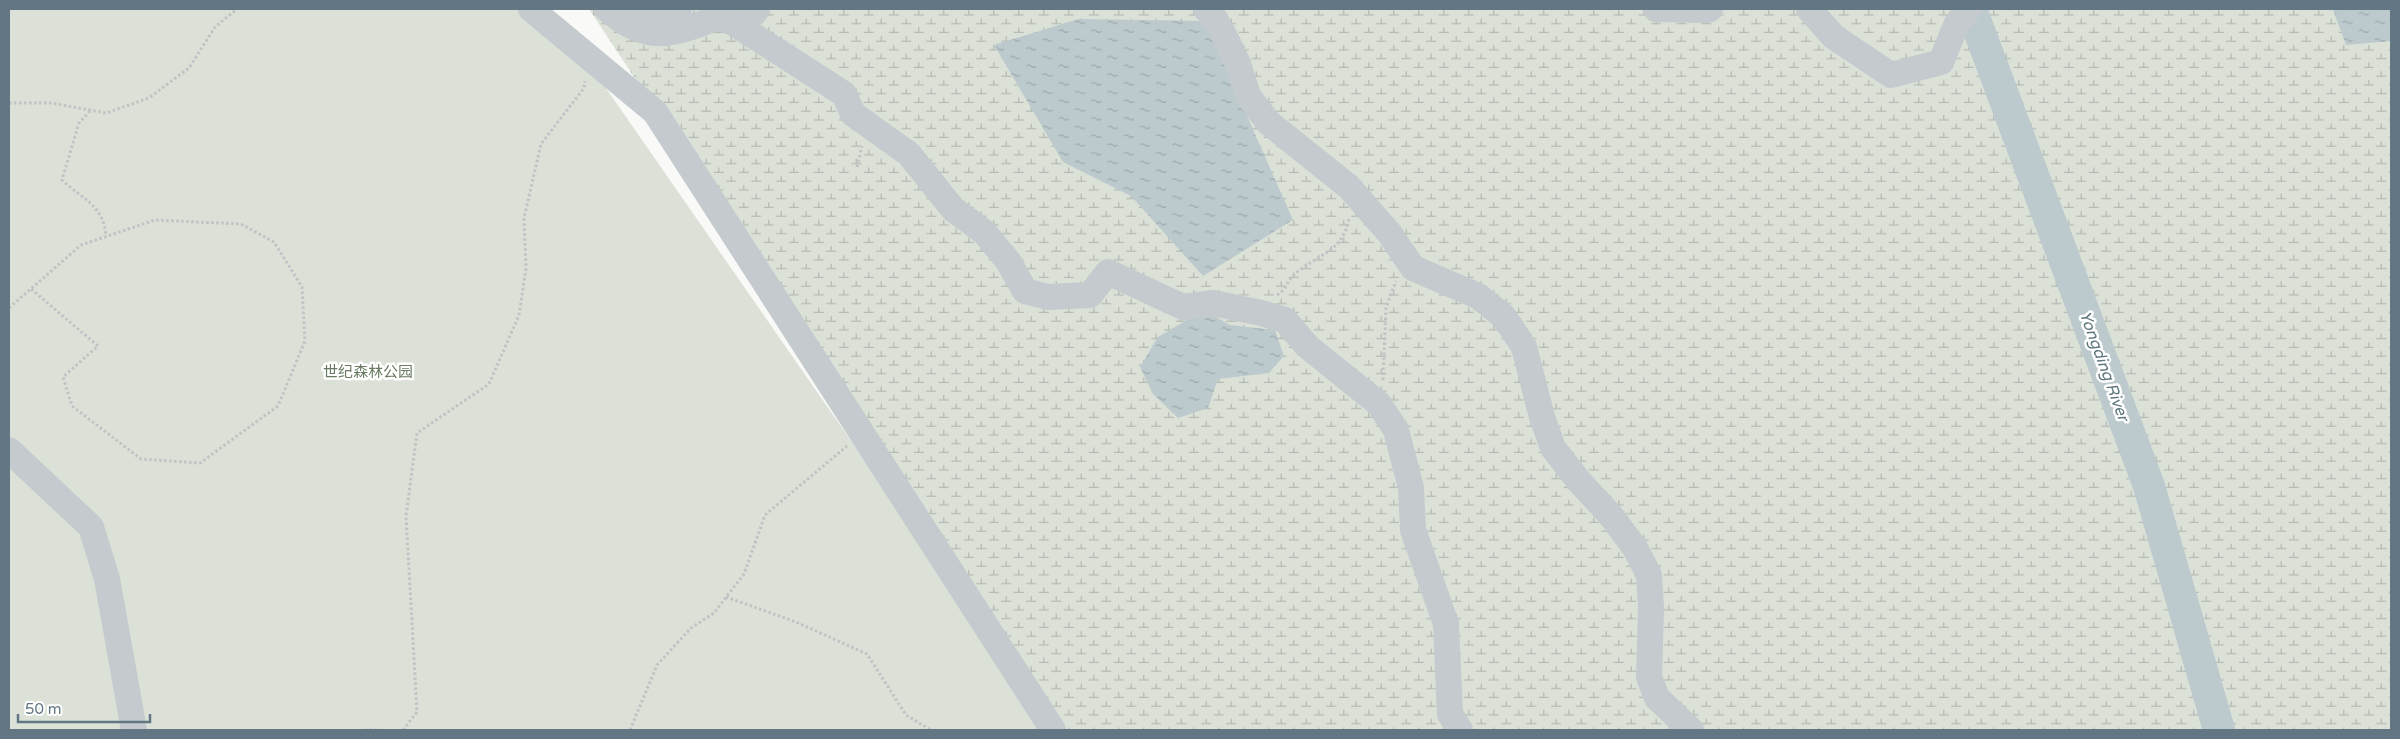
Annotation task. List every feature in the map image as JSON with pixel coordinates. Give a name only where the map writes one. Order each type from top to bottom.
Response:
[{"type":"lane","points":[[531,9],[655,112],[1053,730]]},
{"type":"lane","points":[[607,9],[620,20],[642,32],[668,34],[736,14],[844,94],[853,114],[909,154],[953,209],[984,232],[1008,261],[1025,291],[1048,297],[1090,295],[1108,272],[1183,307],[1213,303],[1258,312],[1285,320],[1307,346],[1379,404],[1396,430],[1411,488],[1413,530],[1446,624],[1450,714],[1460,730]]},
{"type":"lane","points":[[627,9],[633,13],[652,16],[679,9]]},
{"type":"lane","points":[[1206,9],[1215,19],[1226,39],[1238,64],[1248,96],[1269,123],[1355,194],[1390,234],[1413,268],[1478,296],[1503,316],[1524,347],[1542,418],[1553,448],[1578,480],[1612,516],[1635,548],[1649,575],[1652,608],[1649,677],[1657,698],[1691,730]]},
{"type":"lane","points":[[1656,9],[1710,9]]},
{"type":"lane","points":[[1809,9],[1834,37],[1891,75],[1941,62],[1957,23],[1969,9]]},
{"type":"lane","points":[[9,450],[91,527],[107,579],[134,730]]},
{"type":"path","points":[[9,103],[51,103],[106,113],[149,98],[190,68],[215,26],[236,9]]},
{"type":"path","points":[[403,730],[417,712],[406,516],[417,432],[490,384],[519,315],[526,269],[524,218],[541,144],[584,88],[589,57]]},
{"type":"path","points":[[90,110],[79,123],[62,180],[76,194],[98,209],[105,223],[106,237]]},
{"type":"path","points":[[1258,312],[1266,302],[1280,293],[1293,276],[1342,240],[1355,194]]},
{"type":"path","points":[[9,308],[30,288],[81,245],[155,220],[240,224],[274,242],[302,287],[305,341],[278,406],[200,463],[141,459],[72,406],[63,377],[98,346],[30,288]]},
{"type":"path","points":[[1383,410],[1386,308],[1405,257]]},
{"type":"path","points":[[630,730],[657,664],[691,628],[714,613],[744,574],[765,515],[862,434]]},
{"type":"path","points":[[726,597],[796,622],[867,654],[906,715],[932,730]]},
{"type":"path","points":[[364,730],[380,730]]},
{"type":"green space","name":"世纪森林公园","points":[[9,9],[551,9],[1052,730],[9,730]]},
{"type":"green space","points":[[589,9],[2391,9],[2391,730],[1066,730]]},
{"type":"water","points":[[2334,9],[2391,9],[2391,41],[2346,45]]},
{"type":"water","points":[[1078,19],[1205,21],[1293,220],[1203,276],[1131,196],[1063,162],[994,45]]},
{"type":"water","points":[[1204,310],[1230,325],[1275,330],[1284,356],[1269,373],[1218,379],[1208,408],[1178,418],[1153,394],[1140,367],[1158,337]]},
{"type":"waterway","name":"Yongding River","points":[[1971,9],[2149,486],[2219,730]]}]
